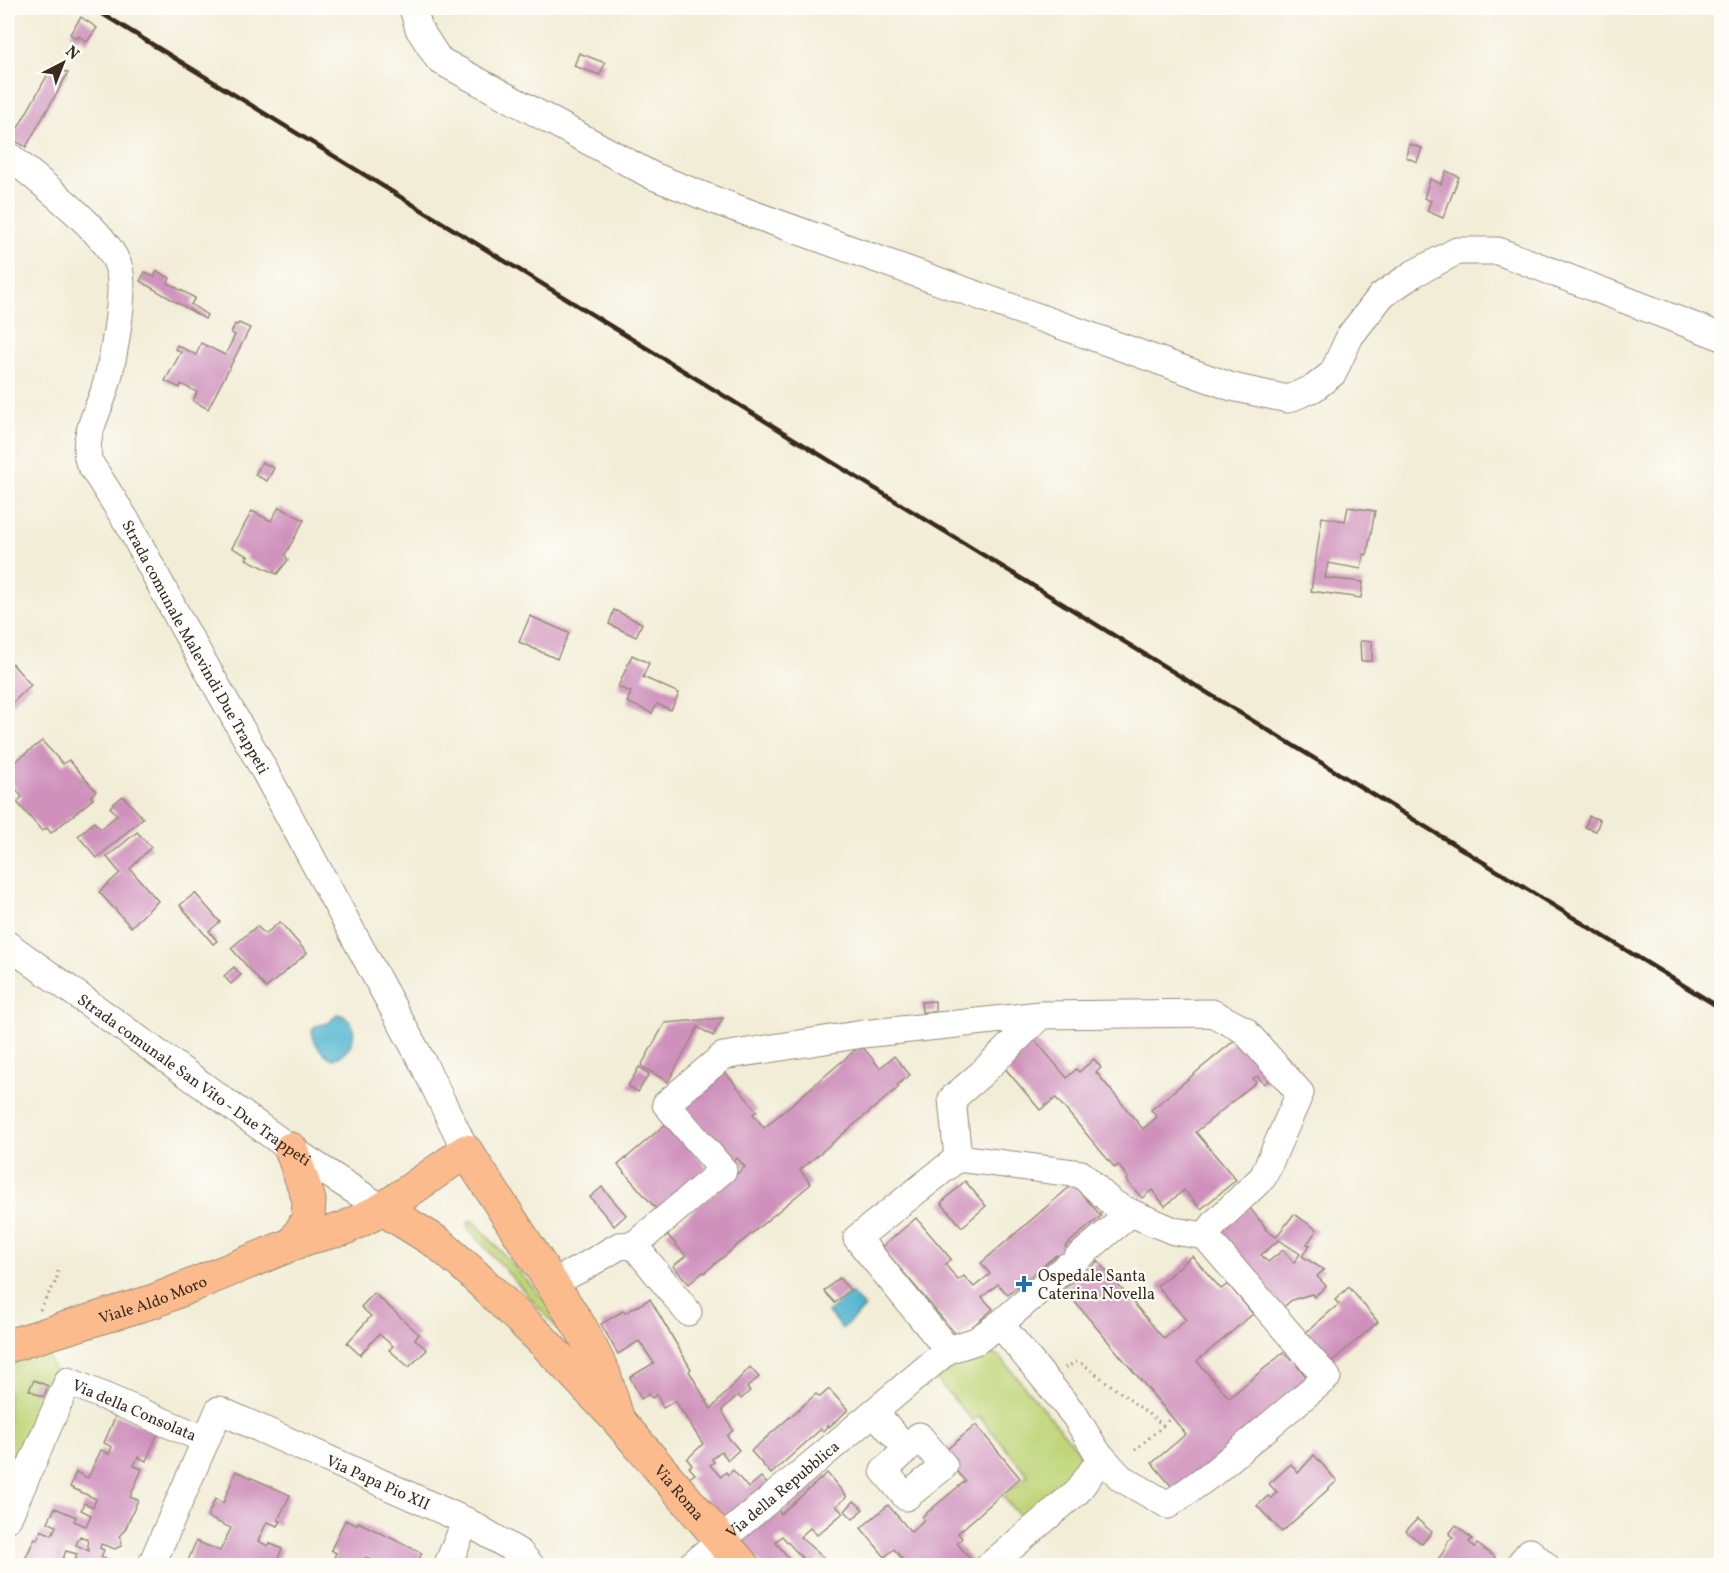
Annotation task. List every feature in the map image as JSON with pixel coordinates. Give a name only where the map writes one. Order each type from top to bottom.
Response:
[{"type":"main road","points":[[291,1149],[309,1200],[308,1219],[300,1240]]},
{"type":"main road","name":"Viale Aldo Moro","points":[[8,1346],[154,1301],[300,1240],[335,1210],[376,1203],[466,1151]]},
{"type":"main road","points":[[466,1151],[582,1329],[604,1374],[618,1420]]},
{"type":"main road","name":"Via Roma","points":[[376,1203],[422,1233],[469,1270],[542,1340],[618,1420],[743,1566]]},
{"type":"street","points":[[413,8],[419,28],[439,60],[652,176],[1232,387],[1288,399],[1314,388],[1333,373],[1350,336],[1381,296],[1413,274],[1457,251],[1498,251],[1722,337]]},
{"type":"street","name":"Strada comunale Malevindi Due Trappeti","points":[[8,155],[93,229],[111,252],[119,269],[120,312],[105,388],[88,440],[86,453],[89,462],[129,525],[181,623],[257,757],[424,1065],[466,1151]]},
{"type":"street","name":"Strada comunale San Vito - Due Trappeti","points":[[8,945],[291,1149],[376,1203]]},
{"type":"street","points":[[552,1283],[619,1246],[634,1245],[723,1170],[666,1104],[723,1056],[863,1034],[1041,1014],[1212,1013],[1244,1030],[1300,1093],[1263,1178],[1216,1222],[1205,1236]]},
{"type":"street","points":[[958,1158],[952,1099],[981,1074],[1041,1014]]},
{"type":"street","points":[[1000,1324],[1075,1416],[1102,1457],[1121,1478],[1168,1505],[1213,1473],[1327,1377],[1205,1236],[1174,1231],[1131,1213],[1112,1203],[1081,1174],[958,1158],[857,1238],[948,1350],[976,1341],[1000,1324],[1131,1213]]},
{"type":"street","points":[[634,1245],[688,1312]]},
{"type":"street","name":"Via della Repubblica","points":[[690,1566],[948,1350]]},
{"type":"street","name":"Via della Consolata","points":[[8,1518],[68,1381],[206,1440]]},
{"type":"street","name":"Via Papa Pio XII","points":[[206,1440],[219,1410],[466,1521],[520,1553],[531,1566]]},
{"type":"street","points":[[874,1412],[907,1449]]},
{"type":"street","points":[[151,1566],[206,1440]]},
{"type":"street","points":[[989,1566],[1078,1491],[1102,1457]]},
{"type":"street","points":[[1017,1566],[1088,1502],[1121,1478]]},
{"type":"street","points":[[447,1566],[466,1521]]},
{"type":"path","points":[[1053,1388],[1069,1364],[1076,1362],[1083,1364],[1163,1425]]},
{"type":"path","points":[[1135,1450],[1172,1417]]},
{"type":"green space","points":[[473,1220],[577,1337],[572,1345],[468,1228],[468,1222]]},
{"type":"green space","points":[[44,1350],[55,1371],[55,1379],[8,1491],[8,1363]]},
{"type":"green space","points":[[983,1352],[999,1356],[1078,1450],[1081,1459],[1076,1469],[1021,1518],[1003,1497],[1028,1475],[979,1416],[973,1421],[936,1379],[966,1356]]},
{"type":"water","points":[[337,1014],[351,1022],[353,1036],[347,1050],[341,1056],[333,1059],[318,1047],[312,1030],[315,1026],[329,1023]]},
{"type":"water","points":[[851,1293],[865,1308],[842,1329],[828,1312]]},
{"type":"building","points":[[81,17],[97,28],[87,42],[79,36],[77,39],[70,34]]},
{"type":"building","points":[[579,53],[605,63],[600,75],[574,66]]},
{"type":"building","points":[[53,65],[68,73],[26,147],[16,141],[15,144],[8,146]]},
{"type":"building","points":[[1409,144],[1422,148],[1417,162],[1406,157]]},
{"type":"building","points":[[1446,171],[1459,177],[1443,218],[1427,211],[1431,201],[1424,198],[1430,179],[1441,184]]},
{"type":"building","points":[[157,271],[170,278],[168,283],[195,298],[191,304],[207,315],[205,319],[140,281],[145,272],[154,277]]},
{"type":"building","points":[[239,323],[250,328],[208,409],[193,401],[197,392],[181,384],[180,388],[165,381],[181,352],[175,349],[177,345],[196,355],[201,343],[225,355],[235,335],[231,333],[235,324]]},
{"type":"building","points":[[262,462],[274,468],[267,481],[255,475]]},
{"type":"building","points":[[279,507],[304,520],[285,555],[288,560],[277,574],[246,559],[248,556],[232,548],[252,511],[271,521]]},
{"type":"building","points":[[1348,507],[1375,511],[1367,555],[1364,554],[1361,569],[1328,563],[1325,578],[1363,582],[1361,598],[1311,591],[1322,517],[1345,521]]},
{"type":"building","points":[[614,610],[642,623],[636,637],[609,624]]},
{"type":"building","points":[[530,616],[569,633],[557,659],[519,642]]},
{"type":"building","points":[[1360,641],[1372,641],[1372,661],[1361,661]]},
{"type":"building","points":[[632,655],[649,663],[643,677],[679,693],[671,710],[657,704],[652,713],[627,702],[631,692],[618,687]]},
{"type":"building","points":[[9,660],[31,685],[8,707],[8,662]]},
{"type":"building","points":[[42,741],[63,764],[69,760],[96,791],[91,796],[93,799],[51,833],[47,828],[42,831],[17,802],[22,797],[8,779],[8,767]]},
{"type":"building","points":[[123,796],[143,818],[97,858],[78,836],[94,822],[101,829],[117,815],[110,807]]},
{"type":"building","points":[[1589,816],[1600,820],[1596,831],[1585,827]]},
{"type":"building","points":[[137,832],[151,847],[130,869],[158,901],[131,927],[99,892],[120,873],[107,857]]},
{"type":"building","points":[[195,893],[220,922],[209,931],[217,941],[213,944],[180,905]]},
{"type":"building","points":[[280,922],[307,953],[266,988],[231,948],[257,926],[265,934]]},
{"type":"building","points":[[234,967],[241,975],[231,984],[224,976]]},
{"type":"building","points":[[935,1001],[935,1012],[922,1012],[921,1002]]},
{"type":"building","points":[[723,1018],[713,1036],[698,1027],[668,1082],[641,1066],[665,1023]]},
{"type":"building","points":[[1236,1039],[1274,1076],[1264,1084],[1257,1076],[1253,1079],[1256,1082],[1196,1132],[1236,1180],[1201,1209],[1184,1190],[1165,1206],[1152,1190],[1142,1198],[1126,1180],[1128,1178],[1118,1165],[1115,1168],[1056,1098],[1040,1110],[1004,1067],[1035,1040],[1067,1078],[1076,1069],[1079,1072],[1094,1059],[1101,1068],[1096,1072],[1143,1129],[1157,1117],[1151,1110]]},
{"type":"building","points":[[861,1045],[880,1068],[894,1056],[910,1075],[897,1085],[899,1087],[800,1170],[811,1184],[689,1284],[673,1266],[686,1256],[666,1233],[745,1167],[737,1158],[731,1163],[680,1101],[721,1067],[757,1111],[753,1114],[764,1128]]},
{"type":"building","points":[[639,1067],[649,1074],[638,1092],[628,1086]]},
{"type":"building","points":[[668,1122],[707,1168],[657,1210],[618,1165]]},
{"type":"building","points":[[965,1181],[986,1206],[962,1227],[941,1203]]},
{"type":"building","points":[[1073,1184],[1101,1216],[1065,1246],[1086,1272],[1098,1261],[1164,1339],[1186,1320],[1157,1286],[1192,1256],[1221,1289],[1228,1284],[1253,1314],[1197,1361],[1229,1398],[1284,1352],[1291,1360],[1312,1343],[1304,1334],[1339,1304],[1335,1300],[1349,1287],[1378,1322],[1330,1363],[1308,1356],[1297,1366],[1311,1382],[1178,1494],[1152,1463],[1186,1434],[1064,1289],[1077,1279],[1056,1255],[1008,1295],[998,1284],[982,1297],[993,1309],[959,1338],[882,1247],[916,1218],[951,1259],[945,1264],[958,1280],[964,1276],[974,1287],[990,1274],[981,1263]]},
{"type":"building","points":[[602,1187],[626,1215],[614,1226],[590,1197]]},
{"type":"building","points":[[1249,1207],[1265,1229],[1276,1237],[1294,1214],[1317,1230],[1302,1256],[1324,1270],[1317,1276],[1326,1286],[1314,1297],[1312,1294],[1292,1300],[1281,1309],[1217,1234]],"holes":[[[1279,1240],[1300,1254],[1294,1263],[1283,1250],[1268,1262],[1261,1255]]]},
{"type":"building","points":[[839,1278],[850,1290],[835,1303],[824,1291]]},
{"type":"building","points":[[374,1293],[419,1334],[415,1339],[427,1350],[409,1367],[389,1350],[393,1346],[379,1334],[360,1355],[347,1343],[371,1316],[361,1307]]},
{"type":"building","points":[[650,1299],[691,1369],[689,1371],[711,1409],[750,1367],[759,1377],[747,1387],[750,1391],[741,1399],[738,1395],[722,1410],[733,1430],[727,1436],[739,1450],[728,1460],[721,1451],[712,1459],[714,1462],[710,1465],[721,1477],[733,1470],[748,1488],[761,1477],[769,1486],[726,1522],[689,1478],[695,1474],[689,1467],[692,1465],[687,1459],[703,1444],[675,1401],[663,1408],[657,1395],[652,1398],[649,1394],[641,1399],[630,1377],[654,1363],[639,1341],[618,1354],[601,1324]]},
{"type":"building","points":[[34,1380],[48,1386],[43,1397],[29,1390]]},
{"type":"building","points":[[829,1389],[848,1410],[829,1427],[828,1425],[823,1431],[821,1429],[771,1474],[751,1451],[816,1394],[820,1397]]},
{"type":"building","points":[[116,1415],[158,1433],[146,1461],[138,1457],[134,1466],[142,1469],[130,1497],[138,1500],[125,1530],[119,1536],[122,1541],[121,1546],[115,1549],[101,1544],[100,1548],[104,1550],[101,1557],[110,1561],[108,1566],[75,1566],[78,1560],[75,1558],[77,1554],[66,1551],[60,1566],[40,1566],[25,1559],[41,1530],[52,1535],[56,1526],[48,1522],[55,1508],[76,1517],[74,1521],[86,1526],[91,1515],[81,1510],[84,1503],[93,1507],[96,1499],[70,1487],[76,1472],[88,1478],[101,1450],[109,1454],[112,1447],[104,1443]],"holes":[[[80,1536],[87,1539],[89,1551],[76,1545]]]},
{"type":"building","points":[[976,1425],[1020,1478],[958,1533],[962,1538],[957,1543],[974,1564],[954,1566],[948,1559],[939,1566],[903,1566],[906,1563],[894,1549],[885,1557],[861,1528],[888,1505],[911,1532],[924,1520],[922,1517],[965,1481],[954,1468],[945,1451]]},
{"type":"building","points":[[1314,1455],[1337,1481],[1282,1532],[1257,1506],[1268,1496],[1271,1498],[1277,1492],[1269,1484],[1291,1464],[1298,1473]]},
{"type":"building","points":[[236,1471],[290,1495],[278,1520],[281,1521],[278,1526],[267,1522],[258,1541],[282,1549],[275,1566],[253,1566],[247,1563],[246,1566],[186,1566],[196,1541],[220,1551],[231,1528],[207,1517],[215,1499],[223,1503]]},
{"type":"building","points":[[827,1473],[847,1497],[836,1506],[843,1513],[817,1535],[810,1528],[800,1537],[833,1566],[825,1566],[819,1559],[816,1563],[818,1566],[800,1566],[805,1561],[782,1536],[775,1542],[796,1566],[763,1566],[740,1539],[777,1509],[781,1514]]},
{"type":"building","points":[[854,1501],[863,1509],[853,1519],[845,1511]]},
{"type":"building","points":[[1417,1519],[1432,1532],[1422,1544],[1406,1531]]},
{"type":"building","points":[[345,1520],[356,1525],[358,1522],[422,1553],[416,1566],[384,1566],[366,1557],[362,1566],[330,1566],[336,1553],[331,1550]]},
{"type":"building","points":[[1456,1525],[1472,1539],[1469,1542],[1475,1547],[1477,1544],[1495,1557],[1491,1561],[1493,1563],[1491,1566],[1433,1566],[1449,1540],[1453,1538],[1449,1534]]},
{"type":"railway","points":[[93,8],[1722,1009]]},
{"type":"place","name":"Ospedale Santa Caterina Novella","points":[[1024,1284]]}]
